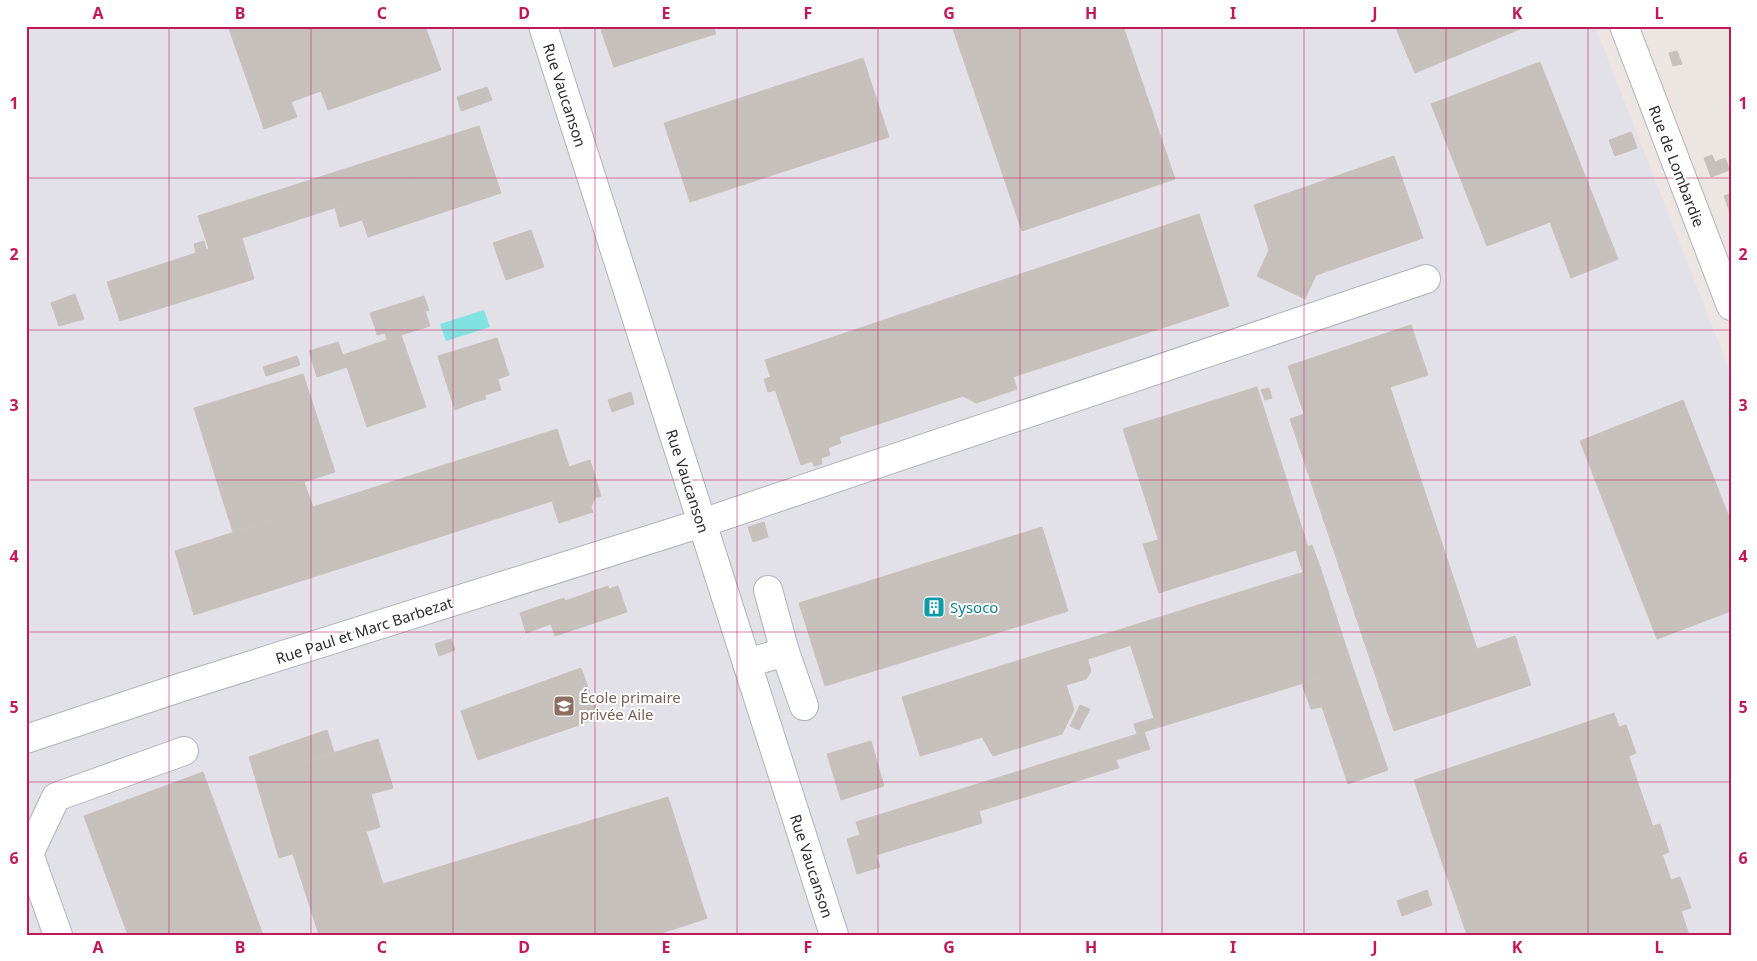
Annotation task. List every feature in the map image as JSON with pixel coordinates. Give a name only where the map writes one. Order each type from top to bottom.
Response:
[{"type":"street","name":"Rue Vaucanson","points":[[543,26],[834,935]]},
{"type":"street","name":"Rue de Lombardie","points":[[1624,26],[1731,306]]},
{"type":"street","name":"Rue Paul et Marc Barbezat","points":[[26,739],[200,681],[702,523],[1426,279]]},
{"type":"street","points":[[768,590],[785,652],[804,706]]},
{"type":"street","points":[[747,663],[785,652]]},
{"type":"street","points":[[58,935],[29,854],[56,797],[184,751]]},
{"type":"shaded area","points":[[26,26],[1595,26],[1731,374],[1731,935],[26,935]]},
{"type":"water","points":[[484,310],[490,327],[446,341],[440,324]]},
{"type":"building","points":[[228,26],[245,26],[274,108],[259,114]]},
{"type":"building","points":[[245,26],[425,26],[441,70],[328,110],[321,91],[274,108]]},
{"type":"building","points":[[614,26],[656,26],[665,50],[614,67],[601,30]]},
{"type":"building","points":[[656,26],[695,26],[699,39],[665,50]]},
{"type":"building","points":[[695,26],[713,26],[716,34],[699,39]]},
{"type":"building","points":[[952,26],[1123,26],[1175,179],[1022,231]]},
{"type":"building","points":[[1395,26],[1527,26],[1415,73]]},
{"type":"building","points":[[1677,51],[1682,64],[1673,66],[1669,53]]},
{"type":"building","points":[[863,58],[889,137],[690,202],[664,123]]},
{"type":"building","points":[[1540,62],[1618,259],[1571,278],[1550,222],[1487,246],[1431,104]]},
{"type":"building","points":[[487,87],[492,100],[461,111],[457,97]]},
{"type":"building","points":[[291,102],[297,117],[264,129],[259,114]]},
{"type":"building","points":[[479,126],[489,157],[209,249],[198,216]]},
{"type":"building","points":[[1631,132],[1637,148],[1615,156],[1609,140]]},
{"type":"building","points":[[1712,155],[1715,162],[1725,158],[1730,170],[1711,177],[1704,158]]},
{"type":"building","points":[[1394,156],[1423,238],[1316,275],[1305,299],[1257,276],[1269,250],[1254,205]]},
{"type":"building","points":[[489,157],[501,193],[368,237],[356,201]]},
{"type":"building","points":[[1731,193],[1731,212],[1730,213],[1724,196]]},
{"type":"building","points":[[356,201],[362,220],[340,227],[335,208]]},
{"type":"building","points":[[1199,214],[1229,306],[1013,377],[1017,389],[976,403],[963,396],[839,437],[841,443],[828,448],[830,455],[801,465],[765,360]]},
{"type":"building","points":[[531,230],[544,267],[506,280],[493,243]]},
{"type":"building","points":[[242,238],[254,279],[120,321],[107,282]]},
{"type":"building","points":[[204,241],[206,249],[196,253],[194,244]]},
{"type":"building","points":[[75,294],[84,319],[59,326],[51,303]]},
{"type":"building","points":[[424,296],[429,310],[406,317],[402,303]]},
{"type":"building","points":[[402,303],[406,317],[375,327],[370,313]]},
{"type":"building","points":[[425,311],[430,326],[401,335],[426,407],[367,427],[343,355],[387,340],[385,333],[377,335],[375,327]]},
{"type":"building","points":[[1411,325],[1428,375],[1390,387],[1477,649],[1515,636],[1531,685],[1394,731],[1290,419],[1304,414],[1288,366]]},
{"type":"building","points":[[497,338],[509,375],[498,379],[490,351],[441,366],[438,356]]},
{"type":"building","points":[[338,342],[347,367],[317,377],[309,351]]},
{"type":"building","points":[[490,351],[501,390],[485,395],[484,392],[473,396],[475,402],[455,410],[441,366]]},
{"type":"building","points":[[297,356],[300,365],[266,376],[263,367]]},
{"type":"building","points":[[303,374],[335,472],[225,507],[194,408]]},
{"type":"building","points":[[771,377],[775,390],[768,392],[764,379]]},
{"type":"building","points":[[1257,387],[1308,547],[1312,545],[1320,567],[1303,572],[1296,550],[1174,588],[1123,429]]},
{"type":"building","points":[[1269,388],[1272,398],[1265,400],[1261,390]]},
{"type":"building","points":[[484,392],[486,399],[475,402],[473,396]]},
{"type":"building","points":[[631,392],[634,404],[612,412],[608,400]]},
{"type":"building","points":[[1683,400],[1731,522],[1731,611],[1657,639],[1580,441]]},
{"type":"building","points":[[557,429],[569,467],[590,460],[601,496],[595,498],[590,495],[585,503],[591,507],[593,512],[559,523],[552,501],[194,615],[175,551]]},
{"type":"building","points":[[821,458],[822,464],[814,466],[812,461]]},
{"type":"building","points":[[304,482],[313,507],[233,532],[225,507]]},
{"type":"building","points":[[590,495],[595,498],[591,507],[585,503]]},
{"type":"building","points":[[764,522],[768,537],[753,542],[748,527]]},
{"type":"building","name":"Sysoco","points":[[1042,527],[1068,611],[825,686],[799,603]]},
{"type":"building","points":[[1158,540],[1174,588],[1159,593],[1143,544]]},
{"type":"building","points":[[1320,567],[1353,668],[1137,734],[1134,724],[1154,718],[1125,628]]},
{"type":"building","points":[[608,586],[615,606],[572,621],[570,617],[526,633],[520,613],[564,598],[565,601]]},
{"type":"building","points":[[618,586],[627,612],[555,636],[551,624],[570,617],[572,621],[615,606],[609,589]]},
{"type":"building","points":[[1125,628],[1131,645],[1088,659],[1082,641]]},
{"type":"building","points":[[451,639],[455,650],[439,656],[435,644]]},
{"type":"building","points":[[1082,641],[1091,671],[1086,679],[1066,685],[1055,649]]},
{"type":"building","points":[[1055,649],[1074,710],[1062,734],[993,756],[982,737],[954,746],[942,707],[922,713],[915,693]]},
{"type":"building","points":[[581,668],[599,718],[478,760],[461,711]]},
{"type":"building","points":[[1353,668],[1388,770],[1348,784],[1322,707],[1311,709],[1302,684]]},
{"type":"building","points":[[915,693],[922,713],[942,707],[954,746],[920,756],[902,697]]},
{"type":"building","points":[[1080,705],[1090,709],[1079,730],[1070,726]]},
{"type":"building","points":[[1614,713],[1671,880],[1680,877],[1687,896],[1677,899],[1689,935],[1467,935],[1414,780]]},
{"type":"building","points":[[1626,725],[1636,753],[1629,756],[1619,727]]},
{"type":"building","points":[[327,730],[334,752],[255,777],[249,757]]},
{"type":"building","points":[[1144,732],[1150,749],[1116,760],[1119,768],[979,811],[982,823],[876,855],[880,867],[857,874],[847,839],[860,835],[856,822]]},
{"type":"building","points":[[378,739],[393,788],[371,794],[380,827],[279,858],[255,777]]},
{"type":"building","points":[[871,741],[884,786],[841,800],[827,754]]},
{"type":"building","points":[[203,772],[263,935],[128,935],[84,816]]},
{"type":"building","points":[[668,797],[702,904],[700,912],[702,920],[655,935],[319,935],[293,854],[339,839],[357,892]]},
{"type":"building","points":[[1660,824],[1669,852],[1662,855],[1653,826]]},
{"type":"building","points":[[366,831],[383,884],[357,892],[339,839]]},
{"type":"building","points":[[1427,890],[1432,905],[1402,916],[1397,901]]},
{"type":"building","points":[[1687,896],[1691,908],[1681,911],[1677,899]]},
{"type":"building","points":[[702,904],[707,918],[702,920],[700,912]]},
{"type":"place","name":"Sysoco","points":[[934,607]]},
{"type":"place","name":"École primaire privée Aile","points":[[564,706]]}]
